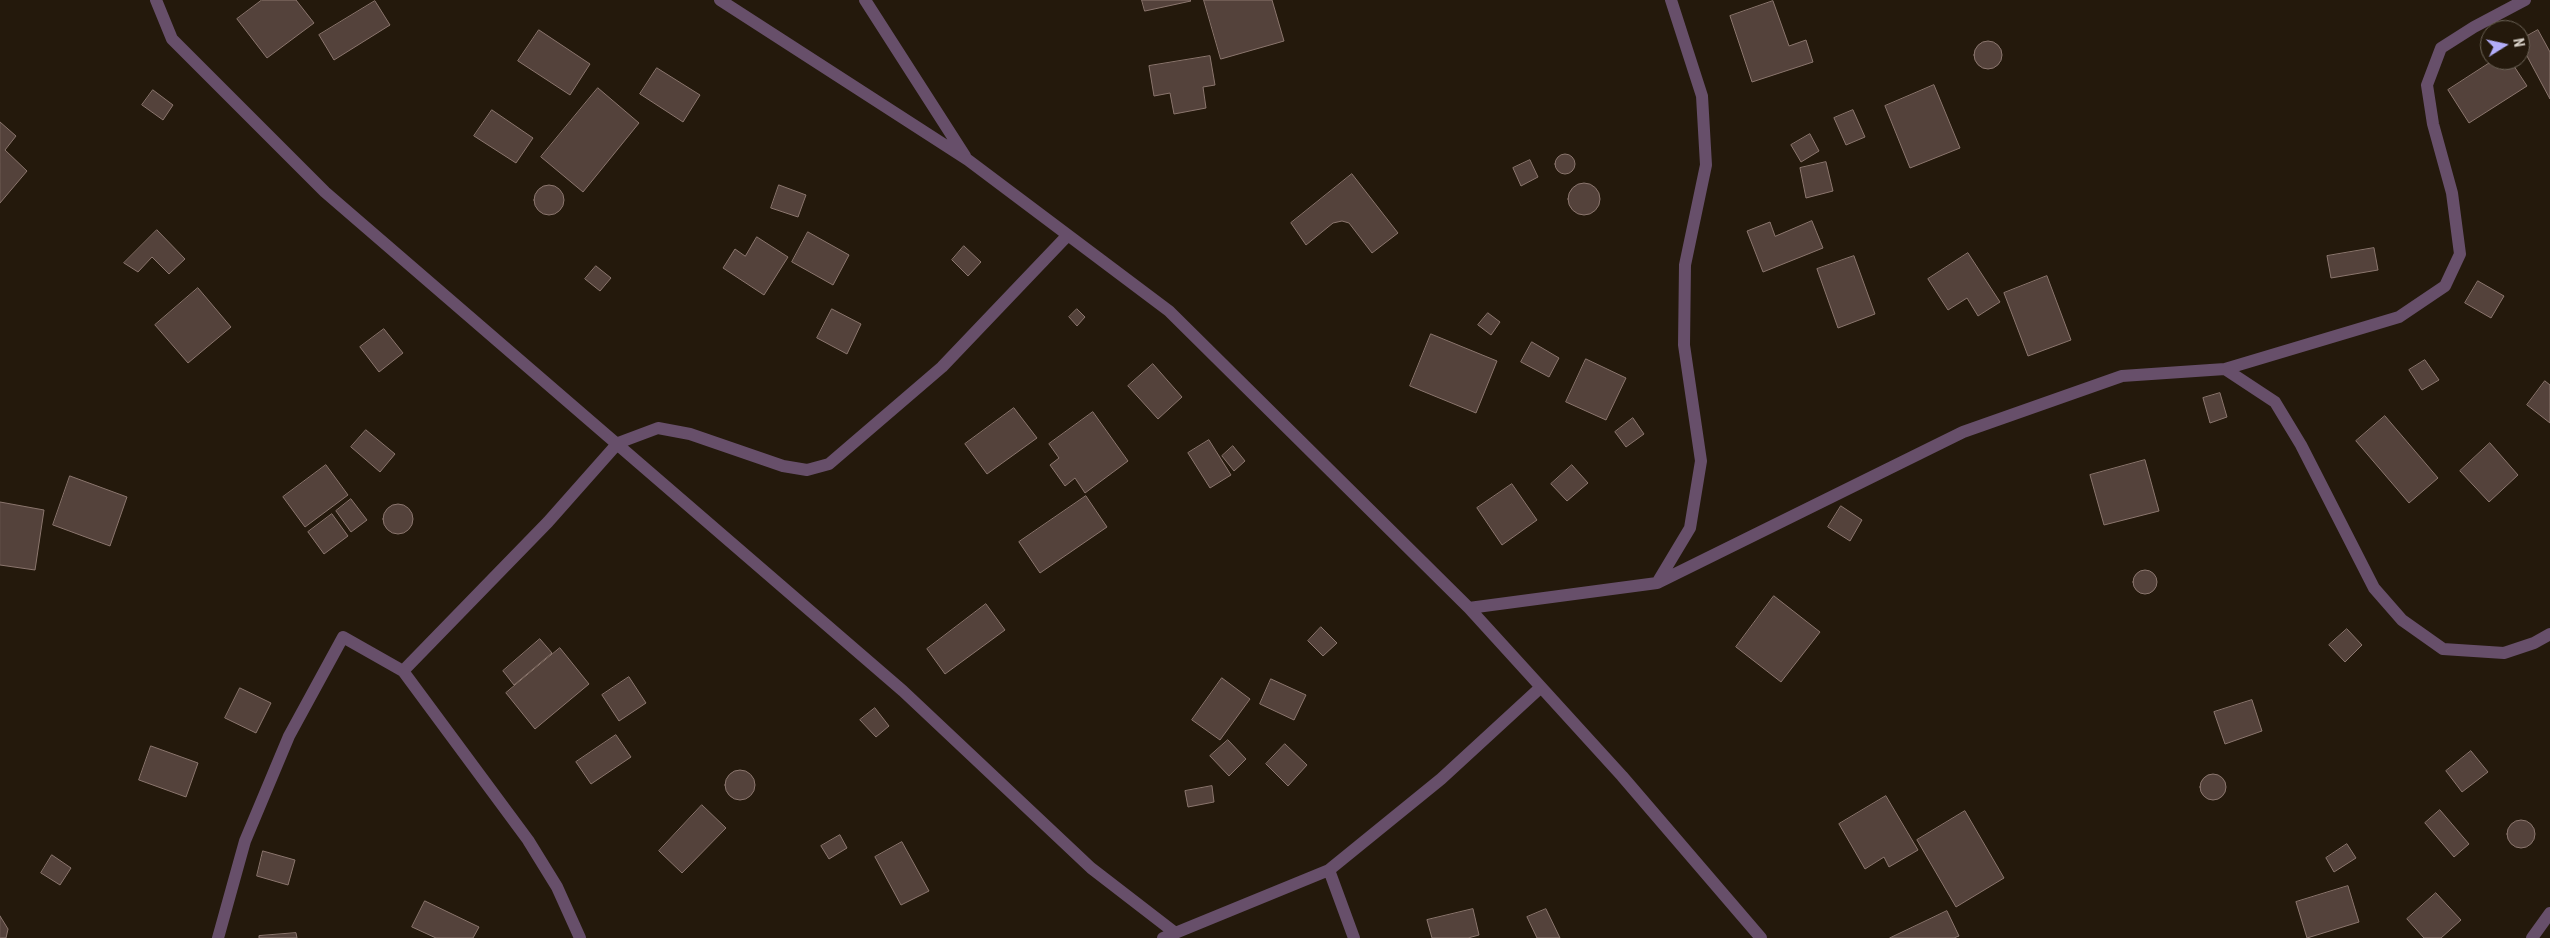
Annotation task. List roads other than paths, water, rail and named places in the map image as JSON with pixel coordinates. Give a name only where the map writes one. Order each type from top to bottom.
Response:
[{"type":"street","points":[[156,0],[172,39],[326,192],[618,442],[903,691],[1091,868],[1168,935],[1328,870],[1441,779],[1540,688]]},
{"type":"street","points":[[720,0],[968,160],[1169,311],[1469,608],[1622,776],[1761,938]]},
{"type":"street","points":[[865,0],[968,160]]},
{"type":"street","points":[[1657,583],[1690,528],[1701,462],[1684,345],[1685,265],[1706,165],[1702,96],[1671,0]]},
{"type":"street","points":[[1469,608],[1657,583],[1963,432],[2122,376],[2225,368],[2399,317],[2445,286],[2460,254],[2452,194],[2433,124],[2427,85],[2441,48],[2474,27],[2525,0]]},
{"type":"street","points":[[403,671],[548,522],[618,442],[658,428],[690,434],[783,466],[807,470],[829,464],[942,367],[1067,236]]},
{"type":"street","points":[[2225,368],[2275,402],[2300,445],[2374,588],[2402,620],[2443,649],[2504,653],[2534,643],[2550,634]]},
{"type":"street","points":[[218,938],[245,841],[288,736],[343,637],[403,671],[528,840],[557,887],[578,937]]},
{"type":"street","points":[[1328,870],[1354,938]]},
{"type":"street","points":[[2532,938],[2550,913]]}]
